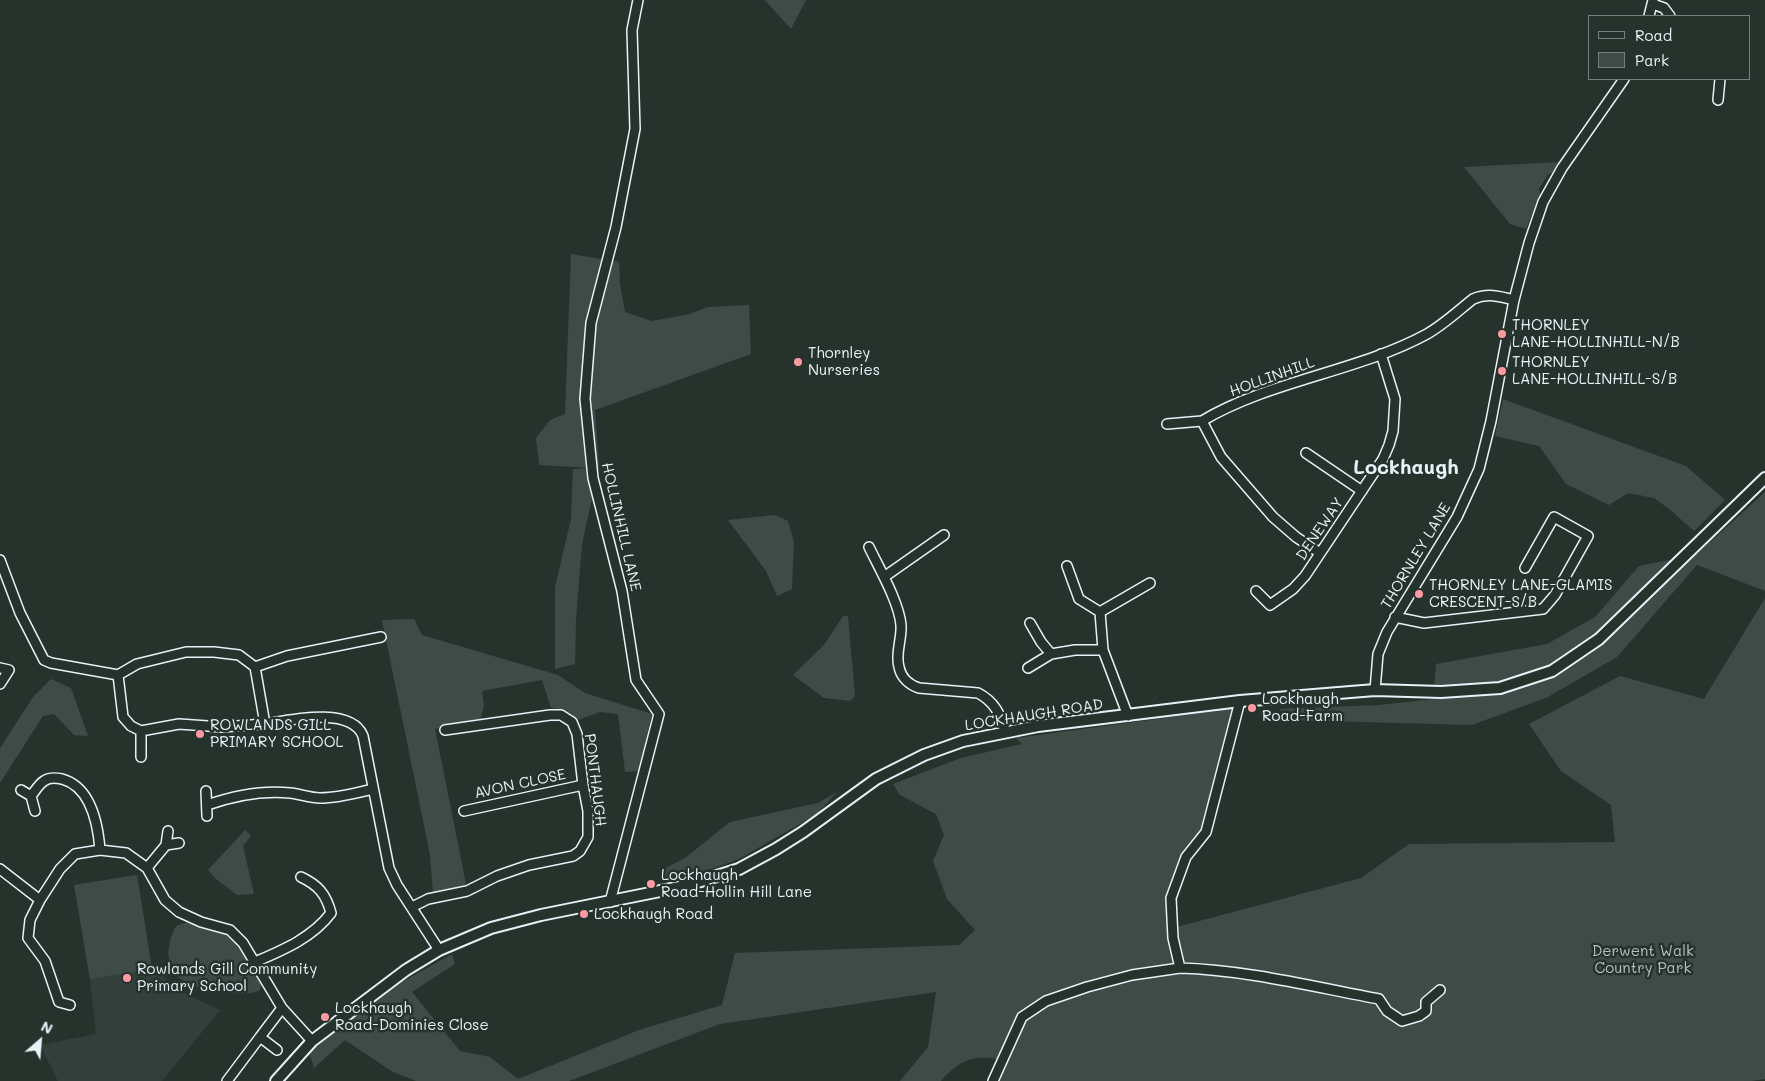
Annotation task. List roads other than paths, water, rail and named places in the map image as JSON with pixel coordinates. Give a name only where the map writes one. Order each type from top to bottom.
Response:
[{"type":"main road","name":"LOCKHAUGH ROAD","points":[[276,1081],[312,1041],[406,970],[439,950],[491,928],[541,915],[685,886],[739,869],[796,836],[876,779],[932,752],[963,741],[1005,732],[1240,701],[1375,690],[1440,692],[1500,688],[1552,672],[1599,639],[1765,478]]},
{"type":"street","name":"HOLLINHILL LANE","points":[[610,902],[659,714],[636,680],[622,591],[593,478],[585,400],[591,323],[616,227],[635,129],[632,30],[638,0]]},
{"type":"street","points":[[1649,15],[1653,2],[1664,8],[1669,15]]},
{"type":"street","name":"THORNLEY LANE","points":[[1375,690],[1378,654],[1395,617],[1457,517],[1478,469],[1490,421],[1514,300],[1529,243],[1543,202],[1562,168],[1623,80]]},
{"type":"street","points":[[1718,100],[1720,80]]},
{"type":"street","name":"HOLLINHILL","points":[[1202,421],[1240,402],[1381,354],[1428,334],[1472,299],[1479,296],[1488,294],[1514,300]]},
{"type":"street","name":"DENEWAY","points":[[1256,591],[1270,605],[1293,589],[1306,576],[1383,459],[1393,431],[1395,400],[1381,354]]},
{"type":"street","points":[[1167,424],[1202,421],[1221,457],[1273,517],[1296,537],[1320,553]]},
{"type":"street","points":[[1306,453],[1362,491]]},
{"type":"street","points":[[1395,617],[1424,623],[1542,608],[1555,595],[1588,536],[1554,517],[1524,568]]},
{"type":"street","points":[[884,577],[944,536]]},
{"type":"street","points":[[869,547],[899,614],[901,626],[898,667],[907,681],[912,686],[919,688],[978,693],[995,705],[1005,732]]},
{"type":"street","points":[[0,560],[20,613],[44,660],[51,663],[118,675],[137,664],[186,652],[214,652],[239,655],[254,668],[265,724]]},
{"type":"street","points":[[1067,566],[1079,599],[1100,612]]},
{"type":"street","points":[[1100,612],[1150,583]]},
{"type":"street","points":[[1100,612],[1102,650],[1128,716]]},
{"type":"street","points":[[1030,623],[1041,642],[1051,654]]},
{"type":"street","points":[[254,668],[287,656],[381,637]]},
{"type":"street","points":[[1028,668],[1051,654],[1075,650],[1102,650]]},
{"type":"street","points":[[0,684],[4,669]]},
{"type":"street","points":[[118,675],[123,717],[131,726],[141,731],[179,724],[222,727],[265,724],[302,718],[336,718],[347,720],[360,730],[390,868],[397,885],[439,950]]},
{"type":"street","points":[[1180,965],[1174,938],[1171,898],[1186,858],[1206,832],[1240,701]]},
{"type":"street","name":"PONTHAUGH","points":[[412,907],[428,899],[467,891],[497,876],[528,865],[573,856],[580,851],[588,837],[588,811],[577,734],[572,722],[561,715],[445,730]]},
{"type":"street","points":[[141,731],[141,757]]},
{"type":"street","points":[[31,796],[44,780],[56,778],[71,782],[89,801],[98,827],[100,850]]},
{"type":"street","name":"AVON CLOSE","points":[[464,811],[583,785]]},
{"type":"street","points":[[207,805],[229,797],[244,795],[289,793],[319,798],[338,797],[374,789]]},
{"type":"street","points":[[21,790],[31,796],[35,811]]},
{"type":"street","points":[[206,791],[207,816]]},
{"type":"street","points":[[147,868],[166,845],[168,831]]},
{"type":"street","points":[[166,845],[179,843]]},
{"type":"street","points":[[70,1004],[59,1002],[45,961],[28,938],[30,920],[40,900],[60,869],[75,854],[100,850],[126,853],[147,868],[165,900],[179,912],[201,922],[230,930],[243,943],[282,1008],[312,1041]]},
{"type":"street","points":[[0,869],[40,900]]},
{"type":"street","points":[[255,962],[291,947],[324,922],[331,914],[328,901],[315,884],[301,876]]},
{"type":"street","points":[[993,1081],[1022,1017],[1046,1001],[1087,987],[1180,965],[1258,976],[1380,999],[1387,1011],[1402,1021],[1419,1016],[1426,1011],[1426,1002],[1440,990]]},
{"type":"street","points":[[227,1081],[282,1008]]},
{"type":"street","points":[[260,1037],[278,1050]]},
{"type":"place","name":"THORNLEY LANE-HOLLINHILL-N/B","points":[[1502,334]]},
{"type":"place","name":"Thornley Nurseries","points":[[798,362]]},
{"type":"place","name":"THORNLEY LANE-HOLLINHILL-S/B","points":[[1502,371]]},
{"type":"place","name":"THORNLEY LANE-GLAMIS CRESCENT-S/B","points":[[1419,594]]},
{"type":"place","name":"Lockhaugh Road-Farm","points":[[1252,708]]},
{"type":"place","name":"ROWLANDS GILL PRIMARY SCHOOL","points":[[200,734]]},
{"type":"place","name":"Lockhaugh Road-Hollin Hill Lane","points":[[651,884]]},
{"type":"place","name":"Lockhaugh Road","points":[[584,914]]},
{"type":"place","name":"Rowlands Gill Community Primary School","points":[[127,978]]},
{"type":"place","name":"Lockhaugh Road-Dominies Close","points":[[325,1017]]},
{"type":"district","name":"Lockhaugh","points":[[1406,468]]},
{"type":"park label","name":"Derwent Walk Country Park","points":[[1643,960]]}]
